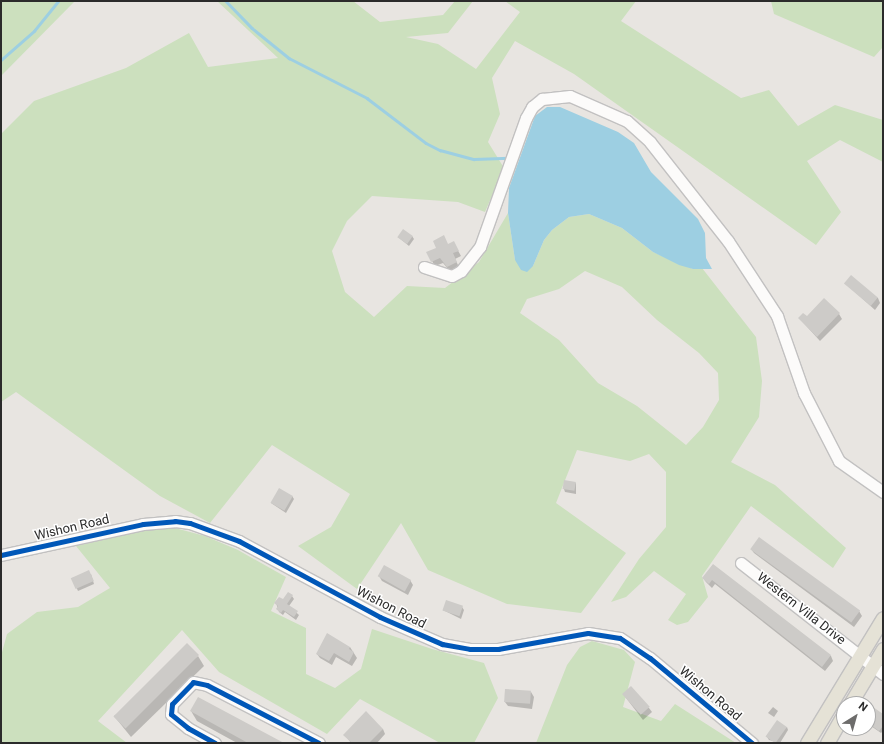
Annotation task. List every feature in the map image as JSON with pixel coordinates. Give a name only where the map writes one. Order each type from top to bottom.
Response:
[{"type":"main road","points":[[807,743],[883,618]]},
{"type":"main road","points":[[855,696],[883,649]]},
{"type":"main road","points":[[829,742],[836,729]]},
{"type":"street","points":[[424,267],[452,276],[461,271],[480,246],[526,118],[532,107],[542,99],[570,96],[626,121],[650,142],[728,241],[777,316],[804,393],[839,461],[883,492]]},
{"type":"street","name":"Wishon Road","points":[[1,555],[143,524],[168,521],[190,524],[239,541],[380,617],[442,644],[470,649],[498,649],[588,633],[620,638],[650,658],[752,743]]},
{"type":"street","name":"Western Villa Drive","points":[[741,564],[874,665],[883,674]]},
{"type":"street","points":[[215,743],[188,728],[171,714],[172,704],[198,681],[319,743]]},
{"type":"green space","points":[[1,1],[75,1],[1,76]]},
{"type":"green space","points":[[217,1],[353,1],[380,22],[443,15],[455,1],[473,1],[448,33],[406,37],[438,44],[476,69],[520,12],[505,1],[636,1],[621,21],[741,98],[769,90],[798,126],[835,105],[883,120],[883,162],[840,140],[807,161],[841,212],[816,245],[574,74],[515,41],[492,78],[500,114],[488,142],[504,168],[485,212],[458,202],[372,196],[347,221],[332,251],[345,292],[374,317],[407,286],[445,288],[479,262],[508,213],[515,260],[533,266],[544,240],[552,230],[569,217],[589,214],[622,228],[653,252],[693,269],[702,268],[756,337],[762,381],[759,417],[731,462],[775,485],[846,548],[833,568],[751,506],[702,576],[708,597],[688,622],[677,625],[668,620],[686,594],[654,571],[626,597],[611,602],[639,559],[666,527],[666,472],[649,454],[630,461],[577,450],[556,503],[626,553],[581,613],[507,604],[428,570],[401,523],[357,589],[298,546],[331,527],[350,494],[272,445],[210,523],[160,496],[16,392],[1,402],[1,134],[34,101],[126,68],[189,33],[208,67],[278,58]],"holes":[[[585,271],[622,287],[657,320],[699,353],[718,373],[719,400],[703,427],[686,445],[637,406],[598,383],[559,340],[520,313],[527,299],[559,289]]]},
{"type":"green space","points":[[771,1],[883,1],[883,47],[874,57],[774,14]]},
{"type":"green space","points":[[155,528],[175,528],[205,536],[238,550],[286,577],[271,611],[306,628],[306,674],[335,688],[361,669],[372,629],[432,649],[484,663],[498,698],[474,743],[440,743],[360,699],[327,734],[219,672],[182,630],[98,721],[127,743],[1,743],[1,656],[7,634],[37,612],[78,607],[110,588],[76,546]]},
{"type":"green space","points":[[592,641],[624,650],[635,662],[623,707],[661,721],[675,704],[736,743],[536,743],[567,665],[580,647]]},
{"type":"water","points":[[547,107],[560,107],[618,132],[634,143],[651,172],[698,219],[705,233],[706,258],[712,269],[693,269],[679,265],[653,252],[622,228],[589,214],[569,217],[552,230],[544,240],[533,266],[527,272],[521,270],[515,260],[508,213],[509,188],[535,116]]},
{"type":"building","points":[[403,229],[413,236],[407,244],[397,237]]},
{"type":"building","points":[[444,235],[448,244],[454,241],[459,251],[453,253],[457,262],[447,267],[440,258],[431,262],[426,252],[436,248],[433,241]]},
{"type":"building","points":[[851,275],[878,297],[871,306],[844,283]]},
{"type":"building","points":[[824,298],[840,313],[817,337],[798,318],[803,313],[807,316]]},
{"type":"building","points":[[564,480],[576,482],[574,491],[563,489]]},
{"type":"building","points":[[279,488],[293,496],[284,511],[270,503]]},
{"type":"building","points":[[759,537],[860,610],[851,623],[750,549]]},
{"type":"building","points":[[713,564],[831,655],[822,667],[712,580],[709,584],[702,578]]},
{"type":"building","points":[[384,565],[411,580],[405,591],[378,576]]},
{"type":"building","points":[[89,570],[94,581],[76,589],[71,578]]},
{"type":"building","points":[[288,592],[293,595],[287,604],[298,611],[294,617],[283,610],[281,613],[276,609],[278,606],[274,603],[279,597],[283,599]]},
{"type":"building","points":[[446,600],[463,606],[459,616],[442,610]]},
{"type":"building","points":[[327,633],[350,647],[349,649],[354,652],[349,662],[334,653],[329,661],[316,654]]},
{"type":"building","points":[[187,643],[199,655],[125,729],[113,717]]},
{"type":"building","points":[[631,686],[650,707],[641,715],[622,694]]},
{"type":"building","points":[[505,689],[531,691],[530,704],[504,702]]},
{"type":"building","points":[[198,697],[284,743],[248,743],[190,711]]},
{"type":"building","points":[[876,709],[883,714],[883,726],[879,731],[876,729]]},
{"type":"building","points":[[366,711],[383,729],[369,743],[352,743],[343,735]]},
{"type":"building","points":[[777,720],[787,727],[776,743],[766,736]]},
{"type":"waterway","points":[[1,60],[34,31],[58,1]]},
{"type":"waterway","points":[[226,1],[252,28],[289,58],[367,98],[426,143],[440,150],[474,159],[509,158]]},
{"type":"cycle path","points":[[1,555],[143,524],[175,521],[190,523],[239,541],[380,617],[442,644],[470,649],[498,649],[588,633],[620,638],[650,658],[752,743]]},
{"type":"cycle path","points":[[215,743],[188,728],[171,714],[172,704],[193,682],[207,685],[319,743]]}]
